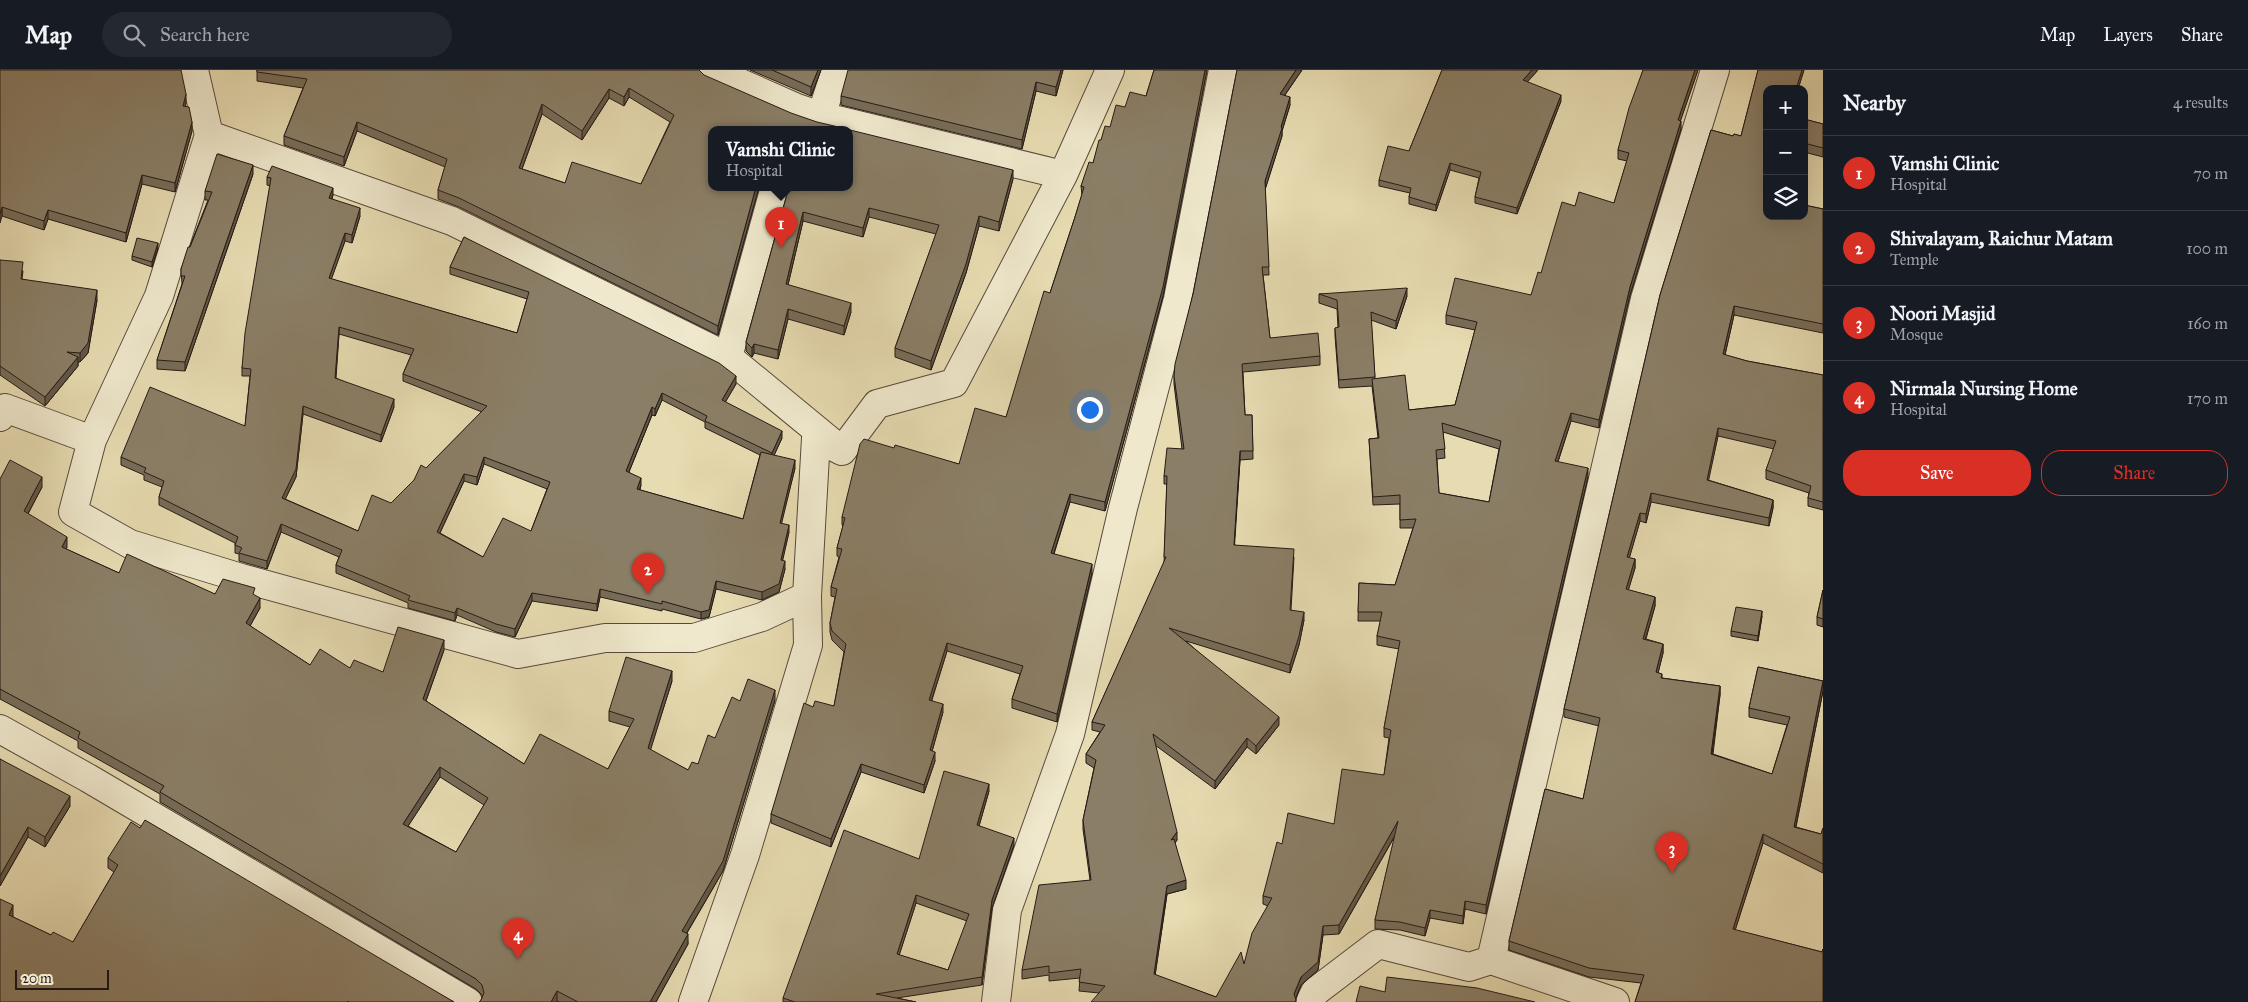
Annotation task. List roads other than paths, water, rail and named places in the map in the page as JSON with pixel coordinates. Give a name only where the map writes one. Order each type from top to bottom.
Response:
[{"type":"street","points":[[194,70],[209,135],[159,296],[92,440],[73,512],[130,544],[241,578],[518,654],[605,638],[694,638],[762,617],[807,596]]},
{"type":"street","points":[[711,70],[803,118],[839,126]]},
{"type":"street","points":[[803,118],[836,70]]},
{"type":"street","points":[[842,451],[877,404],[954,383],[1063,175],[1110,70]]},
{"type":"street","points":[[996,1002],[1007,910],[1070,734],[1123,508],[1178,299],[1223,70]]},
{"type":"street","points":[[1491,960],[1645,299],[1715,70]]},
{"type":"street","points":[[853,129],[1063,175]]},
{"type":"street","points":[[209,135],[452,221],[728,357],[842,451]]},
{"type":"street","points":[[728,357],[774,191]]},
{"type":"street","points":[[2,410],[92,440]]},
{"type":"street","points":[[693,1002],[745,854],[808,646],[807,596],[816,438],[842,451]]},
{"type":"street","points":[[0,729],[88,778],[468,1002]]},
{"type":"street","points":[[1310,1002],[1316,992],[1378,944],[1469,967],[1491,960],[1616,1002]]},
{"type":"place","name":"Vamshi Clinic","points":[[781,248]]},
{"type":"place","name":"Shivalayam, Raichur Matam","points":[[648,594]]},
{"type":"place","name":"Noori Masjid","points":[[1672,873]]},
{"type":"place","name":"Nirmala Nursing Home","points":[[518,959]]}]
